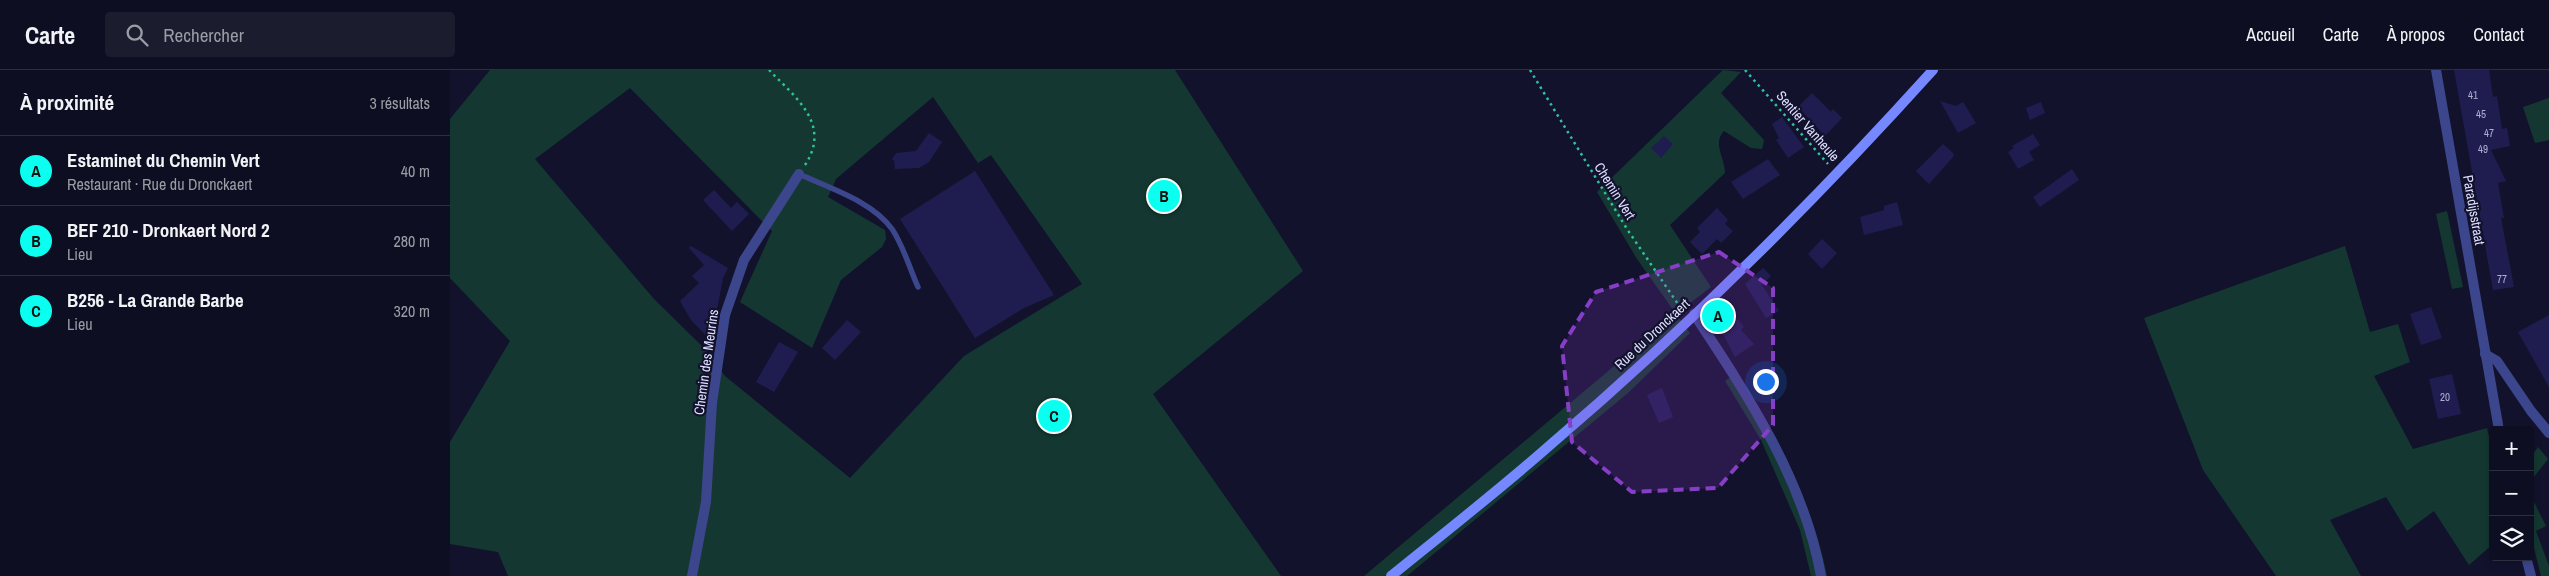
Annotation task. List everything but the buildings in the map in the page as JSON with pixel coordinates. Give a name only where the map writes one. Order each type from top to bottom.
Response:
[{"type":"main road","name":"Rue du Dronckaert","points":[[1391,576],[1550,446],[1752,259],[1836,173],[1930,71]]},
{"type":"street","name":"Paradijsstraat","points":[[2436,70],[2497,426]]},
{"type":"street","name":"Chemin des Meurins","points":[[692,576],[706,502],[712,403],[725,315],[744,260],[799,174]]},
{"type":"street","points":[[1691,316],[1757,416],[1788,473],[1805,516],[1821,576]]},
{"type":"street","points":[[2484,354],[2497,361],[2531,411],[2549,433]]},
{"type":"street","points":[[2527,561],[2531,576]]},
{"type":"lane","points":[[799,174],[878,214],[892,230],[918,287]]},
{"type":"path","points":[[768,70],[807,111],[814,125],[813,148],[799,174]]},
{"type":"path","name":"Chemin Vert","points":[[1530,70],[1627,229],[1691,316]]},
{"type":"path","name":"Sentier Vanheule","points":[[1745,70],[1836,173]]},
{"type":"highlighted area","points":[[1719,252],[1773,288],[1773,425],[1718,488],[1632,492],[1572,442],[1562,346],[1596,292]]},
{"type":"green space","points":[[490,70],[1175,70],[1303,271],[1153,394],[1281,576],[508,576],[498,552],[450,544],[450,442],[510,341],[450,278],[450,119]],"holes":[[[630,88],[772,231],[740,302],[812,348],[841,280],[882,247],[886,239],[885,230],[828,197],[836,179],[933,97],[978,163],[991,155],[1082,284],[964,356],[850,478],[725,376],[707,351],[654,299],[535,159]]]},
{"type":"green space","points":[[1723,70],[1741,72],[1721,93],[1764,140],[1762,149],[1751,148],[1724,131],[1719,141],[1719,146],[1725,173],[1670,225],[1711,287],[1676,314],[1637,259],[1597,192]]},
{"type":"green space","points":[[2549,98],[2549,140],[2535,143],[2523,107]]},
{"type":"green space","points":[[2447,211],[2463,287],[2452,289],[2436,214]]},
{"type":"green space","points":[[2345,246],[2370,332],[2398,324],[2410,362],[2374,376],[2413,449],[2487,428],[2489,437],[2489,548],[2469,565],[2434,511],[2407,531],[2386,497],[2330,520],[2361,576],[2276,576],[2203,470],[2144,318]]},
{"type":"green space","points":[[1676,314],[1690,333],[1628,393],[1407,576],[1364,576]]},
{"type":"green space","points":[[1736,373],[1791,470],[1812,520],[1827,576],[1811,576],[1800,530],[1761,440],[1725,381]]},
{"type":"green space","points":[[2538,447],[2548,459],[2534,477],[2534,471],[2534,452]]},
{"type":"green space","points":[[2534,502],[2546,526],[2536,531],[2549,566],[2549,576],[2541,576],[2534,548]]},
{"type":"place","name":"BEF 210 - Dronkaert Nord 2","points":[[1164,196]]},
{"type":"place","name":"Estaminet du Chemin Vert","points":[[1718,316]]},
{"type":"place","name":"B256 - La Grande Barbe","points":[[1054,416]]}]
